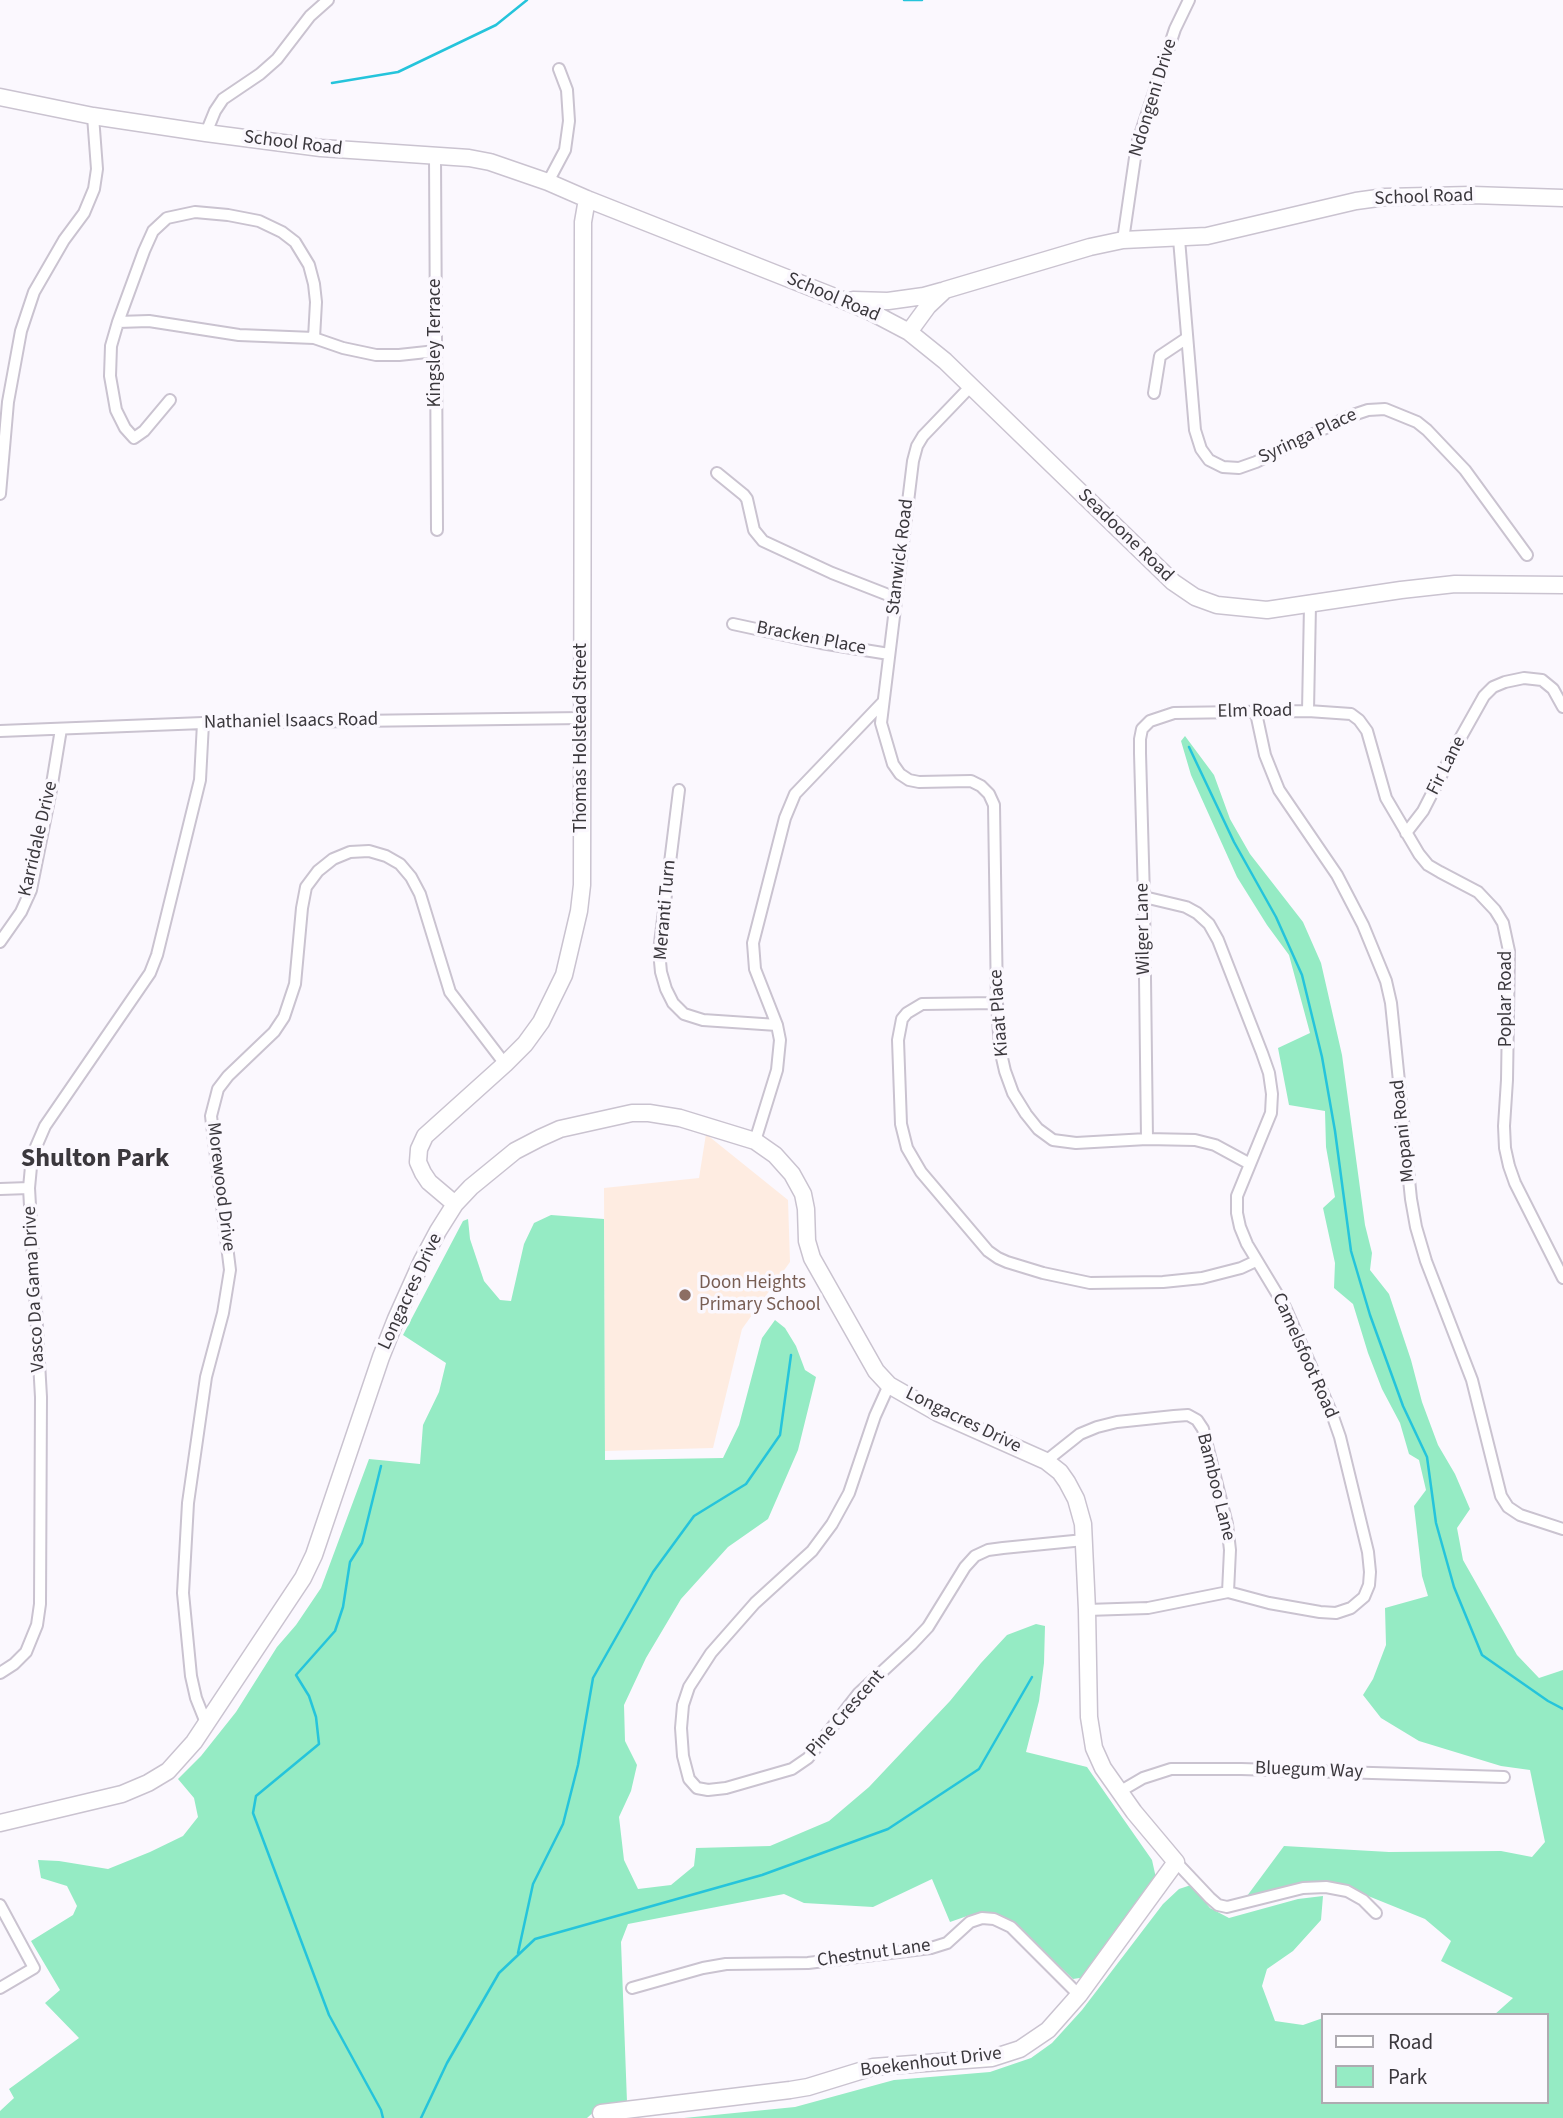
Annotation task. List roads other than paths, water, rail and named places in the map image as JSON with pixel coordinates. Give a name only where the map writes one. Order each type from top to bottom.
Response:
[{"type":"street","points":[[206,133],[223,99],[277,59],[310,16],[328,0]]},
{"type":"street","name":"Ndongeni Drive","points":[[1123,240],[1137,144],[1175,29],[1189,0]]},
{"type":"street","points":[[548,182],[565,150],[569,121],[567,90],[559,69]]},
{"type":"street","name":"School Road","points":[[0,97],[93,116],[206,133],[365,152],[469,158],[491,162],[548,182],[587,200],[840,299],[909,332]]},
{"type":"street","points":[[0,494],[8,402],[21,331],[34,292],[64,240],[84,213],[94,189],[97,169],[93,116]]},
{"type":"street","name":"Kingsley Terrace","points":[[435,156],[437,530]]},
{"type":"street","name":"School Road","points":[[840,299],[888,301],[924,296],[1123,240],[1207,236],[1356,201],[1385,197],[1472,195],[1563,198]]},
{"type":"street","name":"Thomas Holstead Street","points":[[455,1205],[429,1182],[423,1173],[418,1162],[419,1149],[425,1136],[505,1064],[525,1044],[541,1022],[565,975],[582,885],[583,222],[587,200]]},
{"type":"street","points":[[170,400],[139,436],[134,438],[129,435],[116,410],[110,376],[111,346],[118,322],[153,231],[167,218],[195,212],[259,221],[295,242],[306,258],[314,284],[314,338]]},
{"type":"street","name":"Syringa Place","points":[[1179,239],[1195,430],[1201,449],[1209,460],[1223,467],[1239,468],[1350,416],[1368,410],[1385,409],[1417,422],[1427,430],[1465,470],[1527,555]]},
{"type":"street","points":[[909,332],[928,306],[945,290]]},
{"type":"street","points":[[118,322],[149,321],[239,335],[314,338],[376,355],[436,351]]},
{"type":"street","name":"Seadoone Road","points":[[909,332],[945,361],[1172,582],[1195,597],[1217,605],[1267,610],[1455,584],[1563,585]]},
{"type":"street","points":[[1154,393],[1160,356],[1187,338]]},
{"type":"street","name":"Stanwick Road","points":[[887,748],[881,723],[913,461],[923,436],[971,386]]},
{"type":"street","points":[[717,473],[747,499],[754,530],[763,541],[896,598]]},
{"type":"street","points":[[1308,711],[1310,605]]},
{"type":"street","name":"Bracken Place","points":[[733,624],[889,654]]},
{"type":"street","name":"Fir Lane","points":[[1406,833],[1423,811],[1484,696],[1493,687],[1524,678],[1542,680],[1553,688],[1563,707]]},
{"type":"street","points":[[755,1141],[777,1070],[780,1051],[777,1025],[755,969],[754,943],[789,804],[807,780],[883,702]]},
{"type":"street","name":"Elm Road","points":[[1150,721],[1174,713],[1308,711],[1351,714],[1359,720]]},
{"type":"street","name":"Mopani Road","points":[[1255,713],[1265,755],[1279,790],[1337,875],[1363,925],[1386,981],[1391,1003],[1416,1227],[1426,1261],[1472,1380],[1501,1496],[1508,1507],[1520,1515],[1563,1529]]},
{"type":"street","name":"Nathaniel Isaacs Road","points":[[0,731],[203,723],[582,718]]},
{"type":"street","name":"Poplar Road","points":[[1359,720],[1367,732],[1386,798],[1419,854],[1428,864],[1478,892],[1503,923],[1509,951],[1504,1126],[1508,1166],[1563,1278]]},
{"type":"street","name":"Wilger Lane","points":[[1147,1139],[1140,739],[1143,729],[1150,721]]},
{"type":"street","name":"Vasco Da Gama Drive","points":[[0,1673],[26,1652],[37,1625],[40,1604],[41,1397],[29,1188],[32,1156],[45,1126],[150,973],[157,955],[200,780],[203,723]]},
{"type":"street","name":"Karridale Drive","points":[[0,942],[21,912],[31,890],[61,729]]},
{"type":"street","name":"Kiaat Place","points":[[887,748],[892,764],[909,780],[971,781],[989,794],[994,805],[1000,1049],[1013,1093],[1038,1129],[1053,1140],[1076,1143],[1147,1139],[1195,1140],[1215,1146],[1250,1164]]},
{"type":"street","name":"Meranti Turn","points":[[679,790],[659,951],[666,989],[673,1003],[684,1014],[703,1020],[777,1025]]},
{"type":"street","name":"Morewood Drive","points":[[206,1723],[191,1675],[183,1593],[187,1503],[206,1377],[223,1313],[230,1270],[211,1116],[218,1090],[228,1076],[274,1032],[284,1017],[295,984],[306,887],[318,871],[333,859],[350,852],[369,850],[400,864],[420,894],[450,992],[505,1064]]},
{"type":"street","name":"Camelsfoot Road","points":[[1087,1610],[1148,1608],[1228,1592],[1269,1603],[1336,1613],[1357,1603],[1364,1597],[1369,1585],[1368,1552],[1332,1414],[1285,1307],[1243,1236],[1237,1213],[1237,1196],[1271,1113],[1269,1073],[1218,940],[1209,924],[1186,907],[1144,897]]},
{"type":"street","points":[[997,1003],[922,1004],[902,1019],[898,1040],[901,1124],[907,1148],[921,1171],[988,1251],[1007,1262],[1090,1283],[1163,1282],[1202,1278],[1241,1268],[1256,1261]]},
{"type":"street","name":"Longacres Drive","points":[[0,1823],[122,1794],[168,1771],[184,1755],[309,1567],[396,1319],[422,1261],[455,1205],[471,1186],[515,1151],[560,1129],[632,1113],[649,1113],[680,1118],[755,1141],[775,1156],[792,1174],[803,1194],[807,1241],[812,1258],[867,1356],[889,1385],[938,1413],[1046,1461],[1068,1482],[1083,1524],[1089,1717],[1094,1748],[1103,1768],[1133,1812],[1176,1862],[1210,1898],[1227,1908],[1303,1888],[1326,1887],[1347,1891],[1363,1900],[1376,1913]]},
{"type":"street","points":[[0,1189],[29,1188]]},
{"type":"street","name":"Pine Crescent","points":[[889,1385],[875,1416],[849,1493],[832,1524],[812,1550],[755,1603],[711,1653],[689,1687],[683,1705],[683,1756],[689,1779],[697,1788],[726,1788],[799,1766],[858,1695],[928,1627],[965,1567],[975,1556],[988,1550],[1084,1540]]},
{"type":"street","name":"Bamboo Lane","points":[[1046,1461],[1080,1434],[1097,1427],[1117,1422],[1188,1415],[1197,1420],[1203,1429],[1227,1524],[1230,1550],[1228,1592]]},
{"type":"street","name":"Bluegum Way","points":[[1119,1792],[1143,1778],[1171,1769],[1504,1777]]},
{"type":"street","name":"Boekenhout Drive","points":[[601,2113],[808,2087],[873,2067],[992,2058],[1020,2049],[1048,2030],[1079,1994],[1176,1862]]},
{"type":"street","points":[[0,1905],[34,1968],[0,1988]]},
{"type":"street","name":"Chestnut Lane","points":[[632,1988],[726,1964],[808,1963],[931,1948],[947,1943],[970,1922],[982,1918],[994,1919],[1011,1927],[1079,1994]]},
{"type":"waterway","points":[[332,83],[398,72],[496,25],[527,0]]},
{"type":"waterway","points":[[904,0],[922,0]]},
{"type":"waterway","points":[[1189,747],[1234,842],[1276,917],[1302,975],[1322,1057],[1351,1251],[1370,1315],[1403,1406],[1427,1457],[1436,1523],[1454,1587],[1482,1655],[1563,1709]]},
{"type":"waterway","points":[[518,1953],[533,1884],[563,1824],[578,1765],[593,1678],[653,1572],[694,1516],[746,1484],[780,1435],[791,1355]]},
{"type":"waterway","points":[[381,1466],[362,1543],[350,1562],[343,1607],[335,1631],[296,1675],[309,1696],[316,1717],[319,1744],[256,1796],[253,1813],[329,2015],[383,2118]]},
{"type":"waterway","points":[[421,2118],[447,2063],[499,1973],[535,1939],[762,1875],[888,1829],[979,1769],[1032,1677]]},
{"type":"place","name":"Doon Heights Primary School","points":[[685,1295]]},
{"type":"district","name":"Shulton Park","points":[[95,1160]]}]
